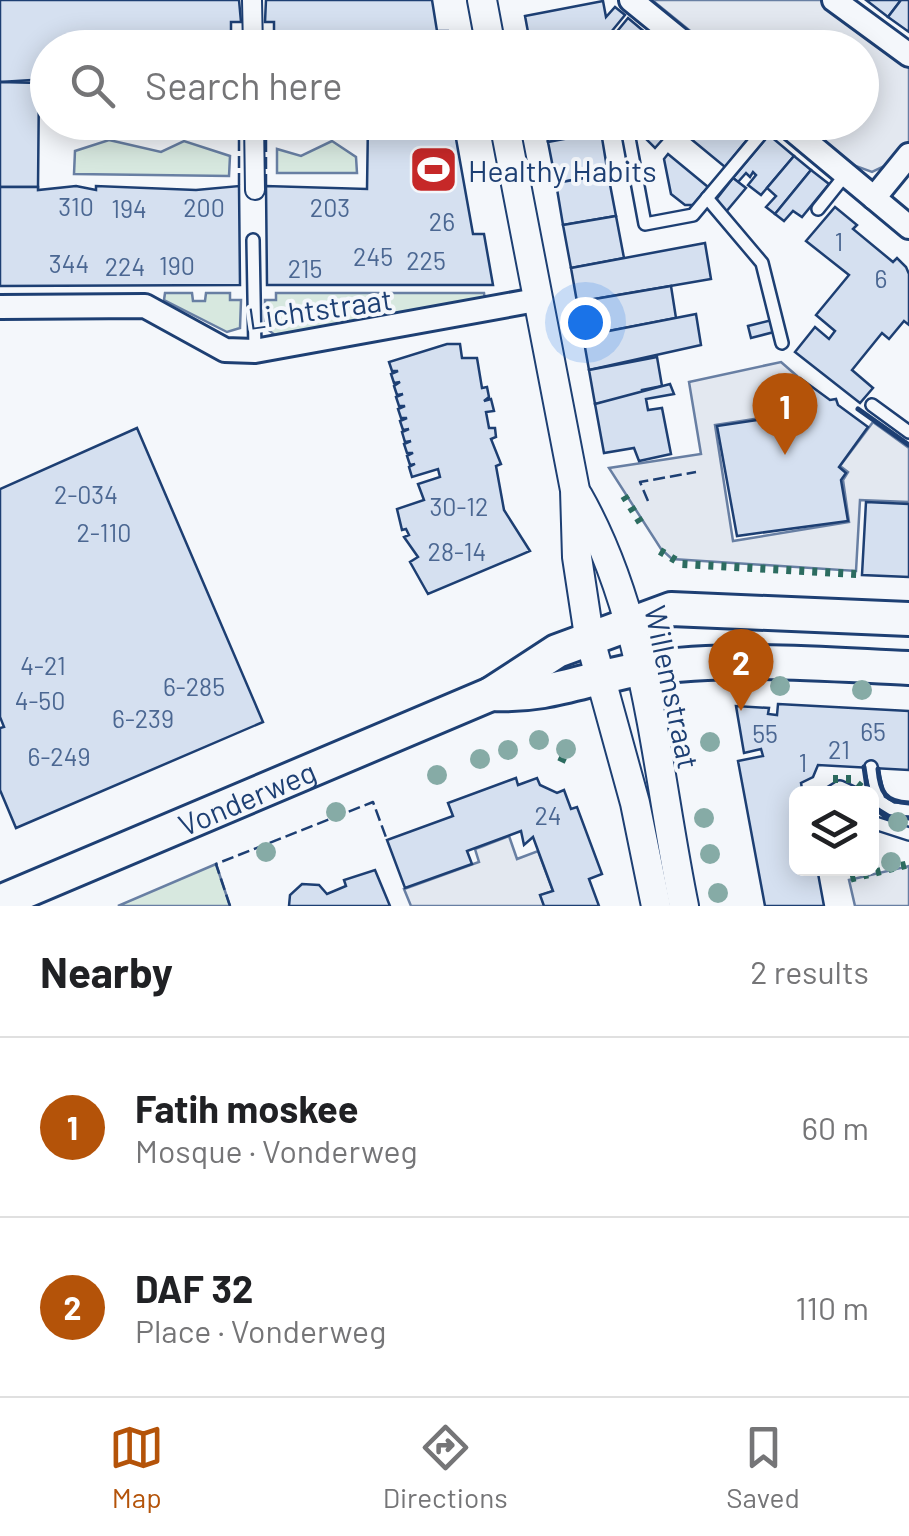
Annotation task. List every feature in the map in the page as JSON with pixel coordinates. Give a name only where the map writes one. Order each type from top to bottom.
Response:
[{"type":"main road","name":"Vonderweg","points":[[0,902],[491,694],[522,669],[589,636],[628,622],[697,607],[909,619]]},
{"type":"main road","name":"Vonderweg","points":[[491,694],[532,696],[640,669],[748,661],[909,668]]},
{"type":"street","points":[[252,0],[253,30]]},
{"type":"street","points":[[482,0],[488,30]]},
{"type":"street","points":[[631,0],[668,30]]},
{"type":"street","points":[[834,0],[874,30]]},
{"type":"street","points":[[879,34],[909,56]]},
{"type":"street","points":[[254,140],[255,190]]},
{"type":"street","name":"Willemstraat","points":[[507,140],[575,490],[577,557],[589,636],[636,803],[656,906]]},
{"type":"street","points":[[805,140],[909,227]]},
{"type":"street","points":[[874,198],[909,155]]},
{"type":"street","name":"Lichtstraat","points":[[0,307],[145,306],[225,350],[255,351],[536,300]]},
{"type":"street","name":"Willemstraat","points":[[575,490],[598,531],[628,622],[684,906]]},
{"type":"lane","points":[[629,140],[645,224],[693,215],[755,140]]},
{"type":"lane","points":[[818,209],[846,174]]},
{"type":"lane","points":[[707,198],[762,263],[782,343]]},
{"type":"lane","points":[[253,240],[255,351]]},
{"type":"lane","points":[[872,405],[909,432]]},
{"type":"lane","points":[[871,768],[878,801],[892,809],[909,810]]},
{"type":"lane","points":[[879,824],[909,834]]},
{"type":"shaded area","points":[[652,0],[825,0],[866,30],[689,30]]},
{"type":"shaded area","points":[[879,40],[909,62],[909,142],[893,162],[872,172],[850,164],[821,140],[879,140]]},
{"type":"shaded area","points":[[109,140],[161,152],[184,141],[230,156],[229,176],[74,174],[75,151]]},
{"type":"shaded area","points":[[332,141],[356,157],[357,173],[277,173],[277,149],[301,156]]},
{"type":"shaded area","points":[[165,293],[192,293],[193,301],[205,301],[206,293],[230,293],[230,300],[241,300],[240,328],[227,332],[164,300]]},
{"type":"shaded area","points":[[276,293],[484,293],[485,300],[277,337],[265,327],[265,300],[276,300]]},
{"type":"shaded area","points":[[781,362],[797,376],[767,417],[715,425],[733,541],[849,522],[843,480],[848,472],[840,466],[873,422],[909,448],[909,502],[860,500],[856,571],[672,559],[661,549],[609,468],[701,454],[689,382]]},
{"type":"shaded area","points":[[509,836],[517,859],[538,851],[553,891],[541,895],[544,906],[411,906],[404,889],[479,862],[475,849]]},
{"type":"shaded area","points":[[216,864],[230,906],[118,906]]},
{"type":"shaded area","points":[[909,866],[909,906],[855,906],[849,880]]},
{"type":"building","points":[[0,0],[239,0],[241,22],[231,22],[231,30],[30,30],[30,80],[0,82]]},
{"type":"building","points":[[266,0],[432,0],[437,30],[274,30],[274,22],[265,22]]},
{"type":"building","points":[[866,0],[901,0],[888,17]]},
{"type":"building","points":[[901,0],[909,0],[909,32],[888,17]]},
{"type":"building","points":[[603,1],[606,17],[615,7],[625,15],[613,30],[528,30],[525,16]]},
{"type":"building","points":[[628,18],[642,30],[618,30]]},
{"type":"building","points":[[0,82],[30,83],[30,140],[38,140],[38,187],[0,187]]},
{"type":"building","points":[[368,140],[456,140],[473,234],[484,234],[493,285],[267,285],[266,186],[367,189]]},
{"type":"building","points":[[602,140],[608,174],[556,183],[548,142]]},
{"type":"building","points":[[692,140],[747,140],[725,167]]},
{"type":"building","points":[[765,140],[775,140],[794,156],[761,195],[748,185],[756,175],[753,172],[750,177],[746,173],[738,182],[733,178]]},
{"type":"building","points":[[668,154],[708,187],[693,205],[685,205],[671,194],[664,159]]},
{"type":"building","points":[[794,156],[811,170],[775,214],[766,207],[776,196],[767,188]]},
{"type":"building","points":[[811,170],[829,184],[802,217],[793,211],[784,221],[775,214]]},
{"type":"building","points":[[608,174],[616,216],[563,225],[556,183]]},
{"type":"building","points":[[733,178],[746,188],[725,213],[715,201]]},
{"type":"building","points":[[76,186],[96,190],[96,186],[196,190],[239,186],[240,285],[0,286],[0,187],[38,190]]},
{"type":"building","points":[[835,207],[857,225],[853,229],[893,262],[897,258],[909,274],[909,325],[904,321],[889,339],[882,333],[852,370],[873,388],[860,403],[795,352],[815,327],[829,339],[835,331],[816,315],[849,275],[806,241]]},
{"type":"building","points":[[616,216],[624,258],[571,268],[563,225]]},
{"type":"building","points":[[705,243],[711,279],[577,302],[571,268]]},
{"type":"building","points":[[671,286],[676,318],[583,336],[577,302]]},
{"type":"building","points":[[696,314],[701,345],[589,370],[583,336]]},
{"type":"building","points":[[772,320],[774,332],[751,338],[748,326]]},
{"type":"building","points":[[447,344],[460,344],[462,358],[477,358],[482,388],[487,387],[489,397],[484,401],[491,399],[494,411],[486,412],[489,428],[495,428],[496,437],[491,439],[501,464],[496,466],[504,510],[530,551],[428,594],[410,562],[418,557],[404,537],[409,535],[406,529],[402,530],[397,509],[424,500],[418,484],[440,477],[438,469],[412,477],[409,467],[415,464],[410,465],[407,456],[413,453],[407,453],[404,444],[411,441],[405,442],[402,432],[409,429],[403,430],[400,421],[407,418],[401,418],[398,409],[405,406],[399,406],[396,397],[403,394],[397,395],[394,386],[400,382],[394,383],[391,374],[398,371],[392,371],[389,362]]},
{"type":"building","points":[[657,357],[662,386],[642,390],[643,395],[595,404],[589,370]]},
{"type":"building","points":[[800,378],[830,400],[836,399],[838,405],[868,427],[839,467],[846,473],[841,480],[848,521],[737,536],[717,426],[770,418]]},
{"type":"building","points":[[670,384],[674,394],[646,399],[648,410],[662,408],[671,454],[639,461],[634,448],[604,453],[595,404]]},
{"type":"building","points":[[137,428],[263,722],[16,828],[0,790],[0,728],[4,727],[0,717],[0,489]]},
{"type":"building","points":[[866,502],[909,504],[909,577],[862,575]]},
{"type":"building","points":[[778,704],[909,711],[909,770],[818,765],[813,777],[802,786],[789,786],[789,876],[818,876],[824,906],[765,906],[738,761],[763,756],[761,749],[744,753],[736,706],[769,708],[768,714],[777,715]]},
{"type":"building","points":[[516,778],[518,785],[537,778],[540,785],[557,793],[564,790],[571,809],[577,807],[602,874],[589,879],[599,906],[544,906],[540,895],[553,891],[533,837],[524,845],[521,831],[467,851],[472,864],[405,888],[387,840],[453,816],[448,803]]},
{"type":"building","points":[[375,870],[390,906],[289,906],[290,895],[302,884],[319,885],[327,894],[346,886],[344,880]]},
{"type":"hedge","points":[[624,496],[644,528]]},
{"type":"hedge","points":[[660,551],[682,564],[857,574]]},
{"type":"hedge","points":[[561,762],[568,747]]},
{"type":"hedge","points":[[833,779],[851,779],[860,786]]},
{"type":"hedge","points":[[879,872],[909,864]]},
{"type":"hedge","points":[[848,876],[861,876]]},
{"type":"fence","points":[[239,140],[239,186]]},
{"type":"fence","points":[[266,140],[266,186]]},
{"type":"fence","points":[[648,501],[640,482],[696,472]]},
{"type":"fence","points":[[230,906],[216,864],[373,802],[387,840]]},
{"type":"wall","points":[[858,409],[909,445]]},
{"type":"wall","points":[[864,767],[867,786]]},
{"type":"wall","points":[[878,769],[885,794],[894,801],[909,803]]},
{"type":"wall","points":[[879,811],[886,817],[909,818]]},
{"type":"place","name":"Healthy Habits","points":[[433,170]]},
{"type":"place","name":"Fatih moskee","points":[[785,455]]},
{"type":"place","name":"DAF 32","points":[[741,711]]}]
